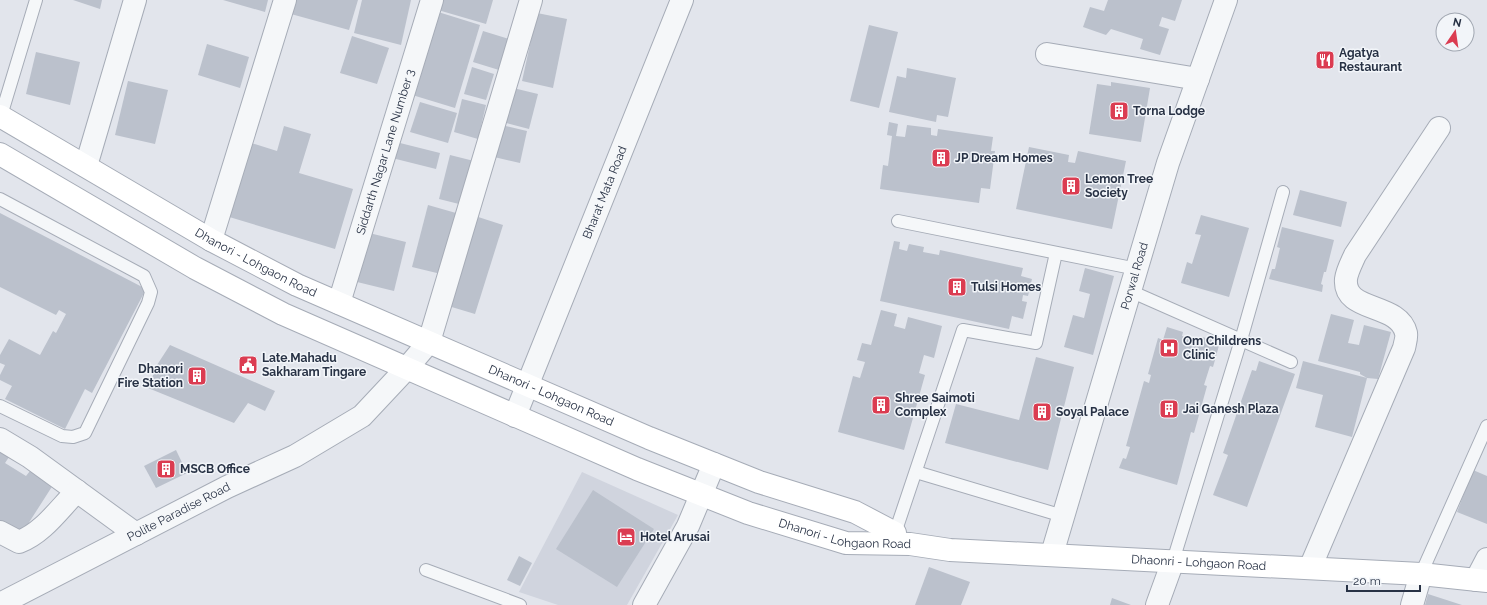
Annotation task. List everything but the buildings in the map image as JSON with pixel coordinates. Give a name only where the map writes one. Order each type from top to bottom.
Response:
[{"type":"main road","name":"Dhanori - Lohgaon Road","points":[[0,117],[211,240],[297,285],[714,464],[759,482],[855,512],[903,539]]},
{"type":"main road","name":"Dhanori - Lohgaon Road","points":[[0,154],[195,268],[283,314],[515,416],[748,513],[846,542],[903,539]]},
{"type":"main road","name":"Dhaonri - Lohgaon Road","points":[[903,539],[950,550],[1421,574],[1482,580]]},
{"type":"street","points":[[86,166],[136,0]]},
{"type":"street","points":[[211,240],[285,0]]},
{"type":"street","name":"Siddarth Nagar Lane Number 3","points":[[339,303],[432,0]]},
{"type":"street","points":[[428,342],[531,0]]},
{"type":"street","name":"Bharat Mata Road","points":[[515,416],[682,0]]},
{"type":"street","name":"Porwal Road","points":[[1052,554],[1168,163],[1226,0]]},
{"type":"street","points":[[1047,54],[1198,79]]},
{"type":"street","points":[[1310,568],[1404,348],[1406,334],[1401,322],[1387,313],[1353,298],[1346,290],[1346,277],[1355,255],[1439,128]]},
{"type":"street","name":"Polite Paradise Road","points":[[0,604],[227,487],[295,456],[362,416],[407,368],[428,342]]},
{"type":"street","points":[[0,439],[30,457],[136,534]]},
{"type":"street","points":[[644,605],[688,526],[714,464]]},
{"type":"street","points":[[0,532],[19,542],[28,538],[41,529],[77,491]]},
{"type":"street","points":[[1482,580],[1487,559]]},
{"type":"street","points":[[1157,605],[1173,561]]},
{"type":"street","points":[[1412,605],[1421,574]]},
{"type":"lane","points":[[0,117],[36,0]]},
{"type":"lane","points":[[1173,561],[1283,192]]},
{"type":"lane","points":[[0,199],[144,276],[151,292],[148,303],[84,433],[73,437],[62,436],[0,406]]},
{"type":"lane","points":[[898,221],[1137,269]]},
{"type":"lane","points":[[903,539],[916,472],[963,330],[1036,343],[1056,253]]},
{"type":"lane","points":[[1130,291],[1291,362]]},
{"type":"lane","points":[[1421,574],[1487,426]]},
{"type":"lane","points":[[916,472],[1063,516]]},
{"type":"lane","points":[[426,570],[520,605]]},
{"type":"shaded area","points":[[582,472],[678,515],[627,605],[558,605],[519,592]]},
{"type":"place","name":"Agatya Restaurant","points":[[1325,60]]},
{"type":"place","name":"Torna Lodge","points":[[1119,111]]},
{"type":"place","name":"JP Dream Homes","points":[[941,158]]},
{"type":"place","name":"Lemon Tree Society","points":[[1071,186]]},
{"type":"place","name":"Tulsi Homes","points":[[957,287]]},
{"type":"place","name":"Om Childrens Clinic","points":[[1169,348]]},
{"type":"place","name":"Late.Mahadu Sakharam Tingare","points":[[248,365]]},
{"type":"place","name":"Dhanori Fire Station","points":[[197,376]]},
{"type":"place","name":"Shree Saimoti Complex","points":[[881,405]]},
{"type":"place","name":"Jai Ganesh Plaza","points":[[1169,409]]},
{"type":"place","name":"Soyal Palace","points":[[1042,412]]},
{"type":"place","name":"MSCB Office","points":[[166,469]]},
{"type":"place","name":"Hotel Arusai","points":[[626,537]]}]
